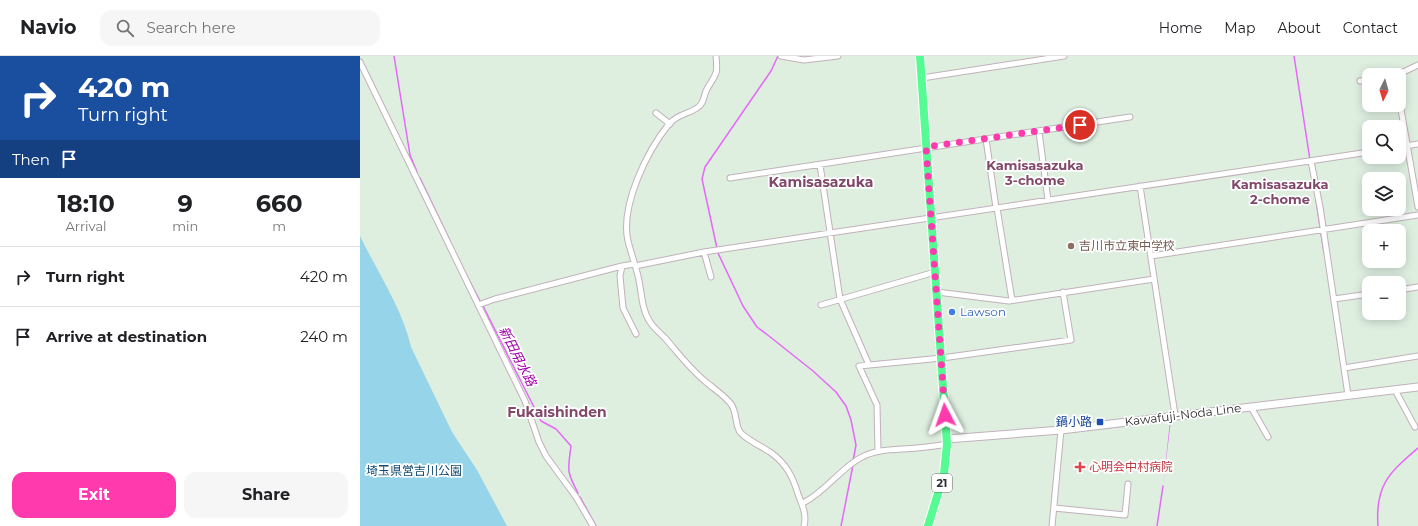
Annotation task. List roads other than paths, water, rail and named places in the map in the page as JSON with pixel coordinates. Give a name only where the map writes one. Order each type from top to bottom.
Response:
[{"type":"main road","name":"21","points":[[920,56],[947,442],[944,474],[928,526]]},
{"type":"main road","name":"Kawafuji-Noda Line","points":[[947,442],[1061,430],[1418,386]]},
{"type":"street","points":[[716,56],[717,67],[715,77],[706,91],[703,102],[697,108],[680,115],[670,124],[649,154],[638,176],[632,196],[626,227],[643,306],[647,316],[654,327],[685,363],[707,383],[725,396],[731,404],[740,433],[772,454],[786,467],[795,483],[804,508],[806,521],[804,526]]},
{"type":"street","points":[[781,56],[804,60],[838,56]]},
{"type":"street","points":[[922,78],[1064,56]]},
{"type":"street","points":[[360,62],[525,401],[542,449],[551,464],[576,497],[593,526]]},
{"type":"street","points":[[1406,71],[1418,65]]},
{"type":"street","points":[[1401,112],[1418,207]]},
{"type":"street","points":[[658,114],[670,124]]},
{"type":"street","points":[[730,178],[1130,117]]},
{"type":"street","points":[[1039,132],[1048,200]]},
{"type":"street","points":[[986,139],[1012,300]]},
{"type":"street","points":[[1407,146],[1418,144]]},
{"type":"street","points":[[478,305],[495,299],[622,266],[635,265],[704,252],[1362,153]]},
{"type":"street","points":[[1312,161],[1324,230],[1348,395]]},
{"type":"street","points":[[820,165],[840,299],[869,365]]},
{"type":"street","points":[[1140,186],[1175,416]]},
{"type":"street","points":[[1151,256],[1418,215]]},
{"type":"street","points":[[704,252],[711,276]]},
{"type":"street","points":[[622,266],[620,276],[623,308],[636,334]]},
{"type":"street","points":[[821,305],[935,272]]},
{"type":"street","points":[[936,292],[1012,300],[1154,279]]},
{"type":"street","points":[[1406,289],[1418,287]]},
{"type":"street","points":[[878,451],[877,405],[859,366],[942,358],[1071,340],[1063,292]]},
{"type":"street","points":[[1334,299],[1362,295]]},
{"type":"street","points":[[1344,368],[1418,356]]},
{"type":"street","points":[[1395,390],[1415,427]]},
{"type":"street","points":[[1251,407],[1268,437]]},
{"type":"street","points":[[1052,526],[1061,430]]},
{"type":"street","points":[[802,503],[819,493],[860,458],[868,454],[878,451],[917,448],[947,442]]},
{"type":"street","points":[[1054,508],[1125,515],[1128,484]]},
{"type":"waterway","name":"新田用水路","points":[[394,56],[410,155],[417,172]]},
{"type":"waterway","points":[[778,56],[771,71],[705,167],[702,179],[718,253],[743,306],[757,327],[813,371],[836,392],[846,406],[851,420],[856,445],[853,461]]},
{"type":"waterway","points":[[1294,56],[1310,160]]},
{"type":"waterway","name":"新田用水路","points":[[420,178],[450,241]]},
{"type":"waterway","points":[[1316,200],[1324,253]]},
{"type":"waterway","name":"新田用水路","points":[[458,259],[480,301]]},
{"type":"waterway","name":"新田用水路","points":[[483,306],[541,421],[556,429],[571,446],[569,470],[571,480],[578,493]]},
{"type":"waterway","points":[[1378,526],[1379,500],[1386,481],[1399,465],[1418,448]]},
{"type":"waterway","points":[[841,526],[853,465]]},
{"type":"waterway","points":[[1157,526],[1163,486]]},
{"type":"waterway","name":"新田用水路","points":[[580,497],[596,526]]},
{"type":"place","name":"吉川市立東中学校","points":[[1071,246]]},
{"type":"place","name":"Lawson","points":[[952,312]]},
{"type":"place","name":"鍋小路","points":[[1100,422]]},
{"type":"place","name":"心明会中村病院","points":[[1080,467]]},
{"type":"district","name":"Kamisasazuka 3-chome","points":[[1035,172]]},
{"type":"district","name":"Kamisasazuka","points":[[821,182]]},
{"type":"district","name":"Kamisasazuka 2-chome","points":[[1280,192]]},
{"type":"district","name":"Fukaishinden","points":[[557,412]]},
{"type":"park label","name":"埼玉県営吉川公園","points":[[414,471]]}]
